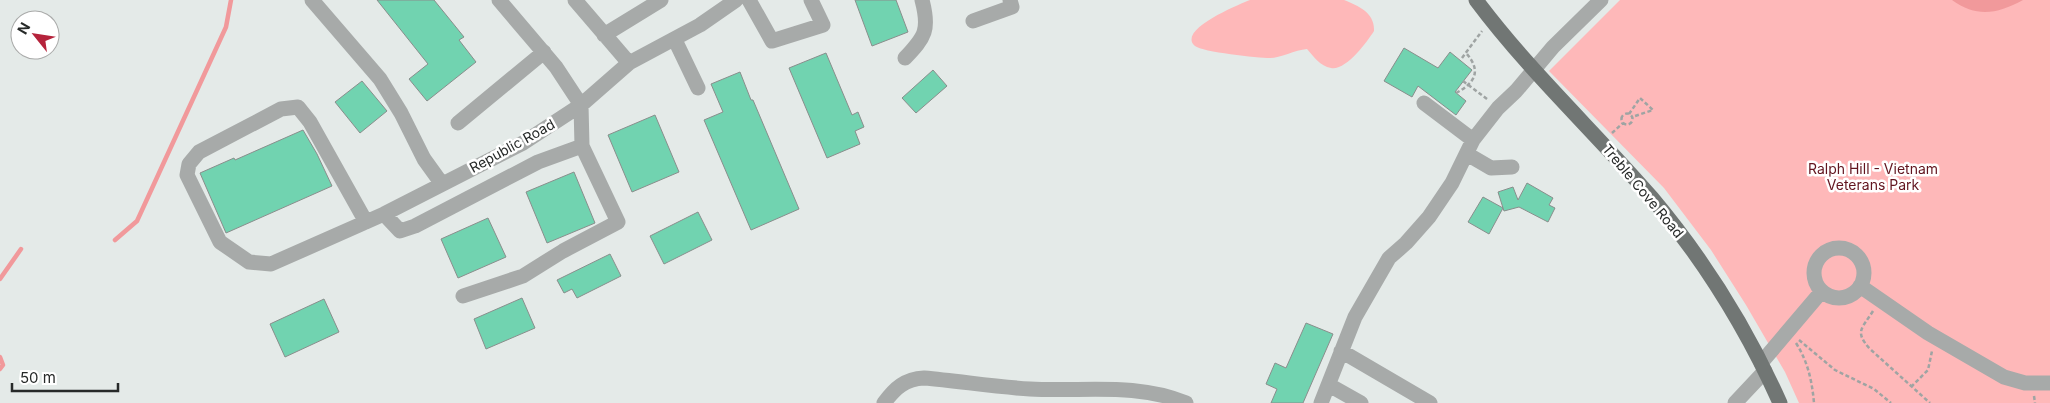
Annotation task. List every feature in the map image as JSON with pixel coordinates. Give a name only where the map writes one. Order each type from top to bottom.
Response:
[{"type":"main road","name":"Treble Cove Road","points":[[1476,0],[1533,68],[1668,219],[1713,280],[1763,367],[1780,403]]},
{"type":"street","points":[[312,0],[380,79],[401,113],[424,159],[442,184]]},
{"type":"street","points":[[463,296],[523,276],[563,251],[618,222],[582,146],[581,105],[556,67],[499,0]]},
{"type":"street","points":[[575,0],[629,63]]},
{"type":"street","points":[[604,35],[644,4],[661,0]]},
{"type":"street","name":"Republic Road","points":[[366,222],[310,122],[298,107],[281,109],[199,152],[189,164],[186,175],[220,242],[249,262],[271,264],[366,222],[384,214],[523,143],[581,105],[629,63],[675,40],[736,0]]},
{"type":"street","points":[[749,0],[772,41],[823,25],[811,0]]},
{"type":"street","points":[[905,58],[922,40],[927,18],[922,0]]},
{"type":"street","points":[[973,21],[1012,7],[1010,0]]},
{"type":"street","points":[[1321,403],[1355,317],[1389,258],[1406,243],[1429,217],[1452,183],[1473,140],[1498,108],[1516,91],[1533,68],[1601,0]]},
{"type":"street","points":[[675,40],[698,88]]},
{"type":"street","points":[[458,123],[544,52]]},
{"type":"street","points":[[1424,103],[1473,140]]},
{"type":"street","points":[[384,214],[400,231],[415,226],[538,162],[582,146]]},
{"type":"street","points":[[1467,154],[1491,168],[1512,167]]},
{"type":"street","points":[[1837,248],[1848,249],[1861,260],[1864,270],[1860,286],[1850,296],[1841,298],[1832,297],[1822,292],[1815,280],[1816,263],[1822,254],[1837,248]]},
{"type":"street","points":[[1860,286],[1936,337],[2004,377],[2025,384],[2050,383]]},
{"type":"street","points":[[1735,403],[1788,331],[1822,292]]},
{"type":"street","points":[[1341,351],[1430,403]]},
{"type":"street","points":[[884,403],[893,391],[907,381],[924,378],[1030,389],[1131,390],[1162,395],[1186,403]]},
{"type":"street","points":[[1329,385],[1361,403]]},
{"type":"path","points":[[1462,58],[1481,32]]},
{"type":"path","points":[[1456,93],[1469,86],[1475,69],[1466,53]]},
{"type":"path","points":[[1463,81],[1498,108]]},
{"type":"path","points":[[1640,98],[1653,110],[1632,117],[1630,124],[1624,124],[1622,121],[1623,116],[1629,114],[1640,98]]},
{"type":"path","points":[[1629,114],[1632,117]]},
{"type":"path","points":[[1880,300],[1861,332],[1861,339],[1930,403]]},
{"type":"path","points":[[1788,331],[1803,354],[1812,378],[1814,403]]},
{"type":"path","points":[[1788,331],[1835,370],[1874,389],[1891,403]]},
{"type":"path","points":[[1912,387],[1928,370],[1936,337]]},
{"type":"green space","points":[[1250,0],[1344,0],[1369,15],[1374,25],[1374,31],[1349,61],[1337,68],[1324,65],[1307,49],[1270,58],[1243,56],[1195,46],[1191,40],[1201,25],[1223,12]]},
{"type":"green space","name":"Ralph Hill - Vietnam Veterans Park","points":[[1620,0],[2050,0],[2050,403],[1799,403],[1785,372],[1711,250],[1664,188],[1549,71]]},
{"type":"shaded area","points":[[1952,0],[2023,0],[1996,11],[1979,12],[1961,6]]},
{"type":"building","points":[[377,0],[434,0],[464,37],[459,40],[476,62],[427,101],[409,79],[428,64]]},
{"type":"building","points":[[855,0],[896,0],[908,32],[872,46]]},
{"type":"building","points":[[1404,48],[1438,68],[1450,52],[1472,70],[1455,92],[1466,101],[1456,115],[1418,86],[1412,97],[1384,81]]},
{"type":"building","points":[[826,53],[852,115],[858,112],[864,127],[855,131],[860,144],[827,158],[789,68]]},
{"type":"building","points":[[933,70],[947,86],[916,113],[902,98]]},
{"type":"building","points":[[740,72],[799,209],[751,230],[704,120],[723,112],[711,84]]},
{"type":"building","points":[[362,81],[387,111],[360,133],[335,102]]},
{"type":"building","points":[[655,115],[679,172],[632,192],[608,135]]},
{"type":"building","points":[[303,130],[332,186],[226,233],[200,173]]},
{"type":"building","points":[[574,172],[595,223],[547,243],[526,192]]},
{"type":"building","points":[[1527,183],[1553,198],[1549,205],[1555,208],[1548,222],[1519,207],[1504,211],[1498,192],[1513,187],[1518,200]]},
{"type":"building","points":[[1483,197],[1503,208],[1489,234],[1468,222]]},
{"type":"building","points":[[698,212],[712,240],[664,264],[650,236]]},
{"type":"building","points":[[488,218],[506,257],[458,278],[441,239]]},
{"type":"building","points":[[610,254],[621,276],[577,298],[572,289],[564,293],[557,280]]},
{"type":"building","points":[[522,298],[535,328],[486,349],[474,319]]},
{"type":"building","points":[[324,299],[339,332],[285,357],[270,324]]},
{"type":"building","points":[[1306,323],[1333,334],[1303,403],[1271,403],[1277,389],[1266,384],[1275,363],[1286,368]]},
{"type":"waterway","points":[[115,240],[137,221],[226,27],[231,0]]},
{"type":"waterway","points":[[0,279],[21,249]]},
{"type":"waterway","points":[[0,357],[3,365],[0,369]]}]
